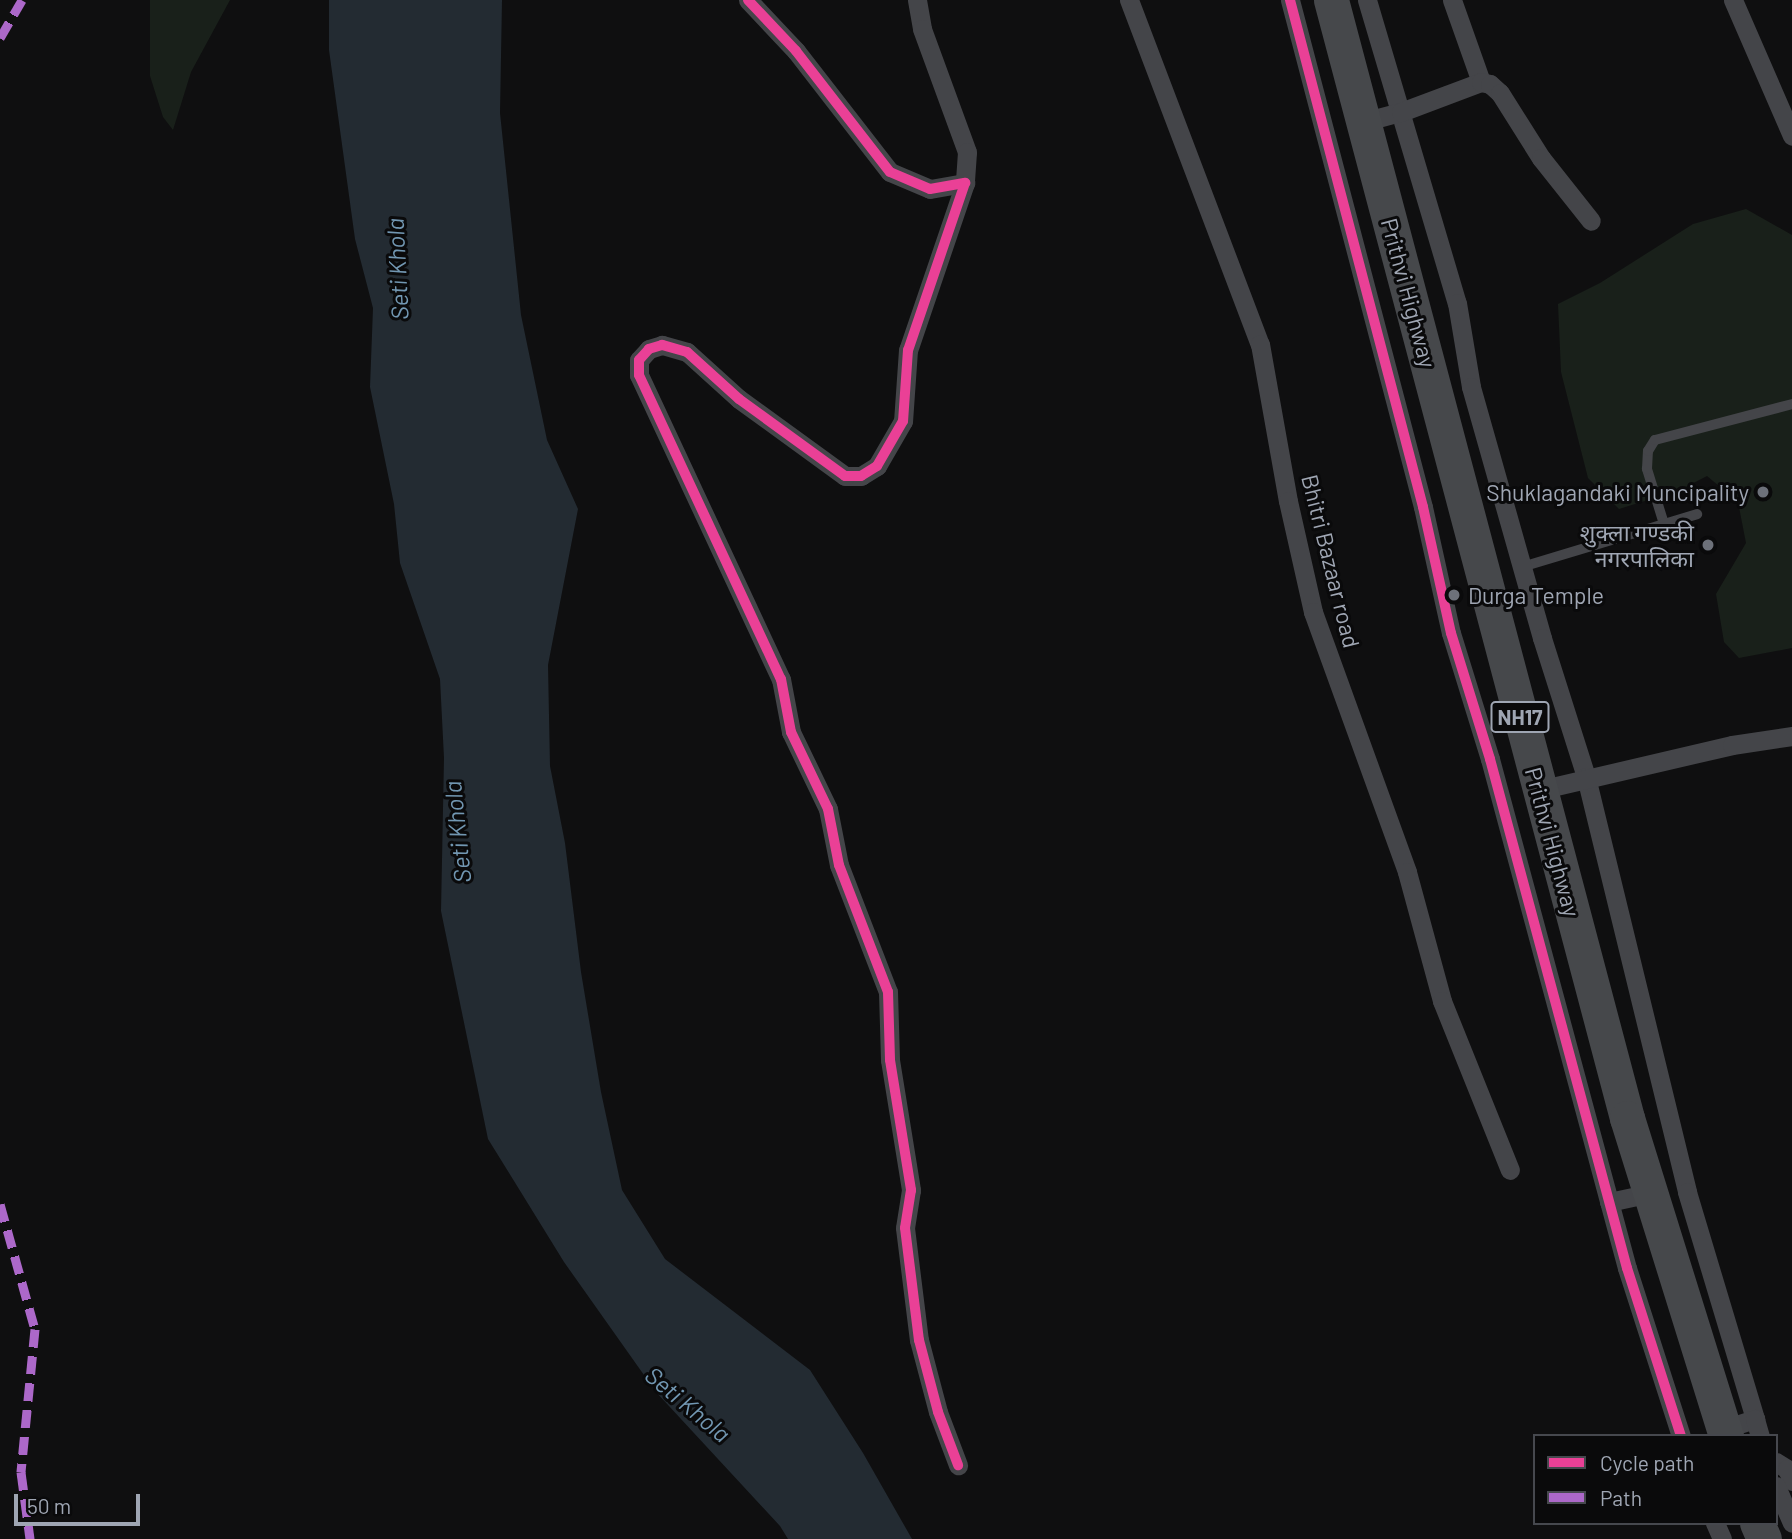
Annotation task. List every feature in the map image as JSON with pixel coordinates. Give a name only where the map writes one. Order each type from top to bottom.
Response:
[{"type":"highway","name":"Prithvi Highway","points":[[1331,0],[1539,790],[1651,1193],[1741,1430]]},
{"type":"street","points":[[748,0],[796,51],[890,172],[930,189],[965,183]]},
{"type":"street","points":[[917,0],[922,29],[967,152],[965,183],[908,350],[902,421],[877,466],[861,476],[845,477],[739,399],[687,352],[662,345],[649,349],[639,360],[639,376],[781,679],[791,732],[828,809],[839,865],[888,992],[890,1060],[911,1190],[905,1228],[919,1340],[938,1412],[958,1465]]},
{"type":"street","name":"Bhitri Bazaar road","points":[[1129,0],[1260,344],[1288,501],[1313,612],[1407,872],[1442,1001],[1510,1170]]},
{"type":"street","points":[[1290,0],[1423,507],[1451,633],[1490,759],[1609,1202],[1669,1407],[1680,1434]]},
{"type":"street","points":[[1367,0],[1457,303],[1471,387],[1586,777],[1687,1192],[1741,1430]]},
{"type":"street","points":[[1452,0],[1481,82]]},
{"type":"street","points":[[1733,0],[1792,136]]},
{"type":"street","points":[[1363,122],[1401,112],[1481,82],[1490,84],[1500,93],[1525,136],[1591,221]]},
{"type":"street","points":[[1539,790],[1732,745],[1792,736]]},
{"type":"street","points":[[1609,1202],[1651,1193]]},
{"type":"street","points":[[1778,1463],[1787,1469],[1792,1481]]},
{"type":"street","points":[[1778,1491],[1792,1523]]},
{"type":"lane","points":[[1664,524],[1647,469],[1648,451],[1655,440],[1792,404]]},
{"type":"lane","points":[[1522,567],[1697,514]]},
{"type":"shaded area","points":[[150,0],[230,0],[191,72],[173,130],[163,117],[150,76]]},
{"type":"shaded area","points":[[1746,209],[1792,235],[1792,648],[1739,658],[1724,642],[1716,594],[1746,543],[1738,502],[1707,476],[1680,490],[1619,509],[1588,478],[1561,372],[1558,304],[1600,283],[1693,224]]},
{"type":"water","name":"Seti Khola","points":[[329,0],[502,0],[500,113],[521,315],[547,440],[578,509],[548,665],[550,766],[565,843],[581,972],[601,1092],[622,1190],[665,1259],[810,1370],[863,1453],[912,1539],[788,1539],[780,1526],[656,1392],[564,1262],[488,1139],[441,911],[444,758],[440,679],[400,563],[394,504],[370,387],[373,308],[355,239],[329,50]]},
{"type":"marked path","points":[[0,38],[22,0]]},
{"type":"marked path","points":[[0,1204],[35,1329],[21,1472],[30,1539]]},
{"type":"cycle path","points":[[748,0],[796,51],[890,172],[930,189],[965,183],[908,350],[903,421],[877,466],[861,476],[845,476],[739,399],[687,352],[662,345],[649,349],[639,360],[639,375],[781,679],[791,732],[828,809],[839,865],[888,992],[890,1060],[911,1190],[905,1228],[919,1340],[938,1412],[958,1465]]},
{"type":"cycle path","points":[[1290,0],[1423,507],[1451,633],[1490,759],[1627,1268],[1680,1434]]},
{"type":"place","name":"Shuklagandaki Muncipality","points":[[1763,492]]},
{"type":"place","name":"शुक्ला गण्डकी नगरपालिका","points":[[1708,545]]},
{"type":"place","name":"Durga Temple","points":[[1454,595]]}]
